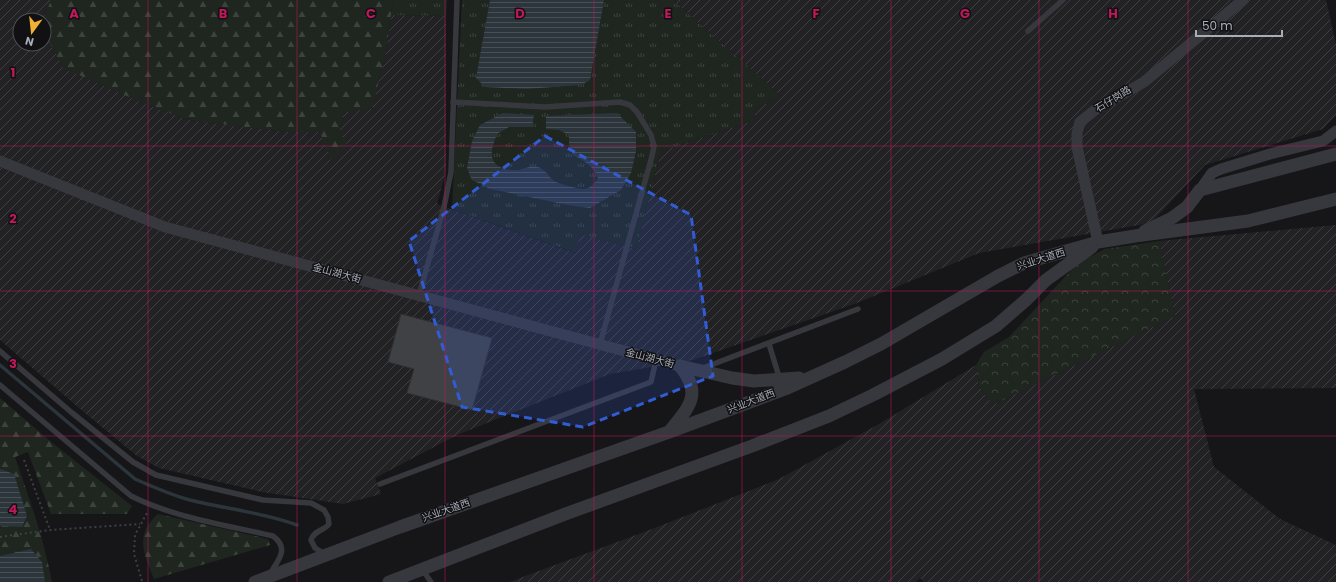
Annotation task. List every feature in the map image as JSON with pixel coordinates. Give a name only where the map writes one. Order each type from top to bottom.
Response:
[{"type":"street","name":"石仔岗路","points":[[1098,242],[1077,148],[1077,134],[1080,122],[1095,110],[1144,82],[1243,0]]},
{"type":"street","points":[[1134,236],[1172,218],[1187,207],[1212,173],[1221,168],[1322,141],[1336,131]]},
{"type":"street","points":[[1200,190],[1336,154]]},
{"type":"street","name":"金山湖大街","points":[[0,161],[165,227],[680,366]]},
{"type":"street","points":[[1098,242],[1248,221],[1335,199]]},
{"type":"street","name":"兴业大道西","points":[[255,582],[407,524],[750,402],[824,371],[882,344],[998,276],[1024,264],[1098,242]]},
{"type":"street","name":"兴业大道西","points":[[388,582],[568,512],[752,446],[829,416],[942,359],[996,326],[1046,280],[1098,242]]},
{"type":"street","points":[[680,366],[732,378],[754,381],[795,379],[824,371]]},
{"type":"street","points":[[669,432],[688,407],[693,387],[688,376],[680,366]]},
{"type":"lane","points":[[419,296],[444,207],[451,172],[457,0]]},
{"type":"lane","points":[[1028,31],[1063,0]]},
{"type":"lane","points":[[453,102],[545,107],[620,102],[630,105],[637,112],[650,135],[654,146],[600,344]]},
{"type":"lane","points":[[698,370],[858,309]]},
{"type":"lane","points":[[769,344],[780,380]]},
{"type":"lane","points":[[0,351],[77,417],[133,462],[156,475],[262,500],[311,503],[324,510],[328,517],[329,524],[326,528],[314,533],[311,540],[315,548],[328,555]]},
{"type":"lane","points":[[380,484],[652,382],[656,360]]},
{"type":"lane","points":[[0,385],[131,496],[151,506],[180,515],[273,536],[280,541],[282,554],[267,578]]},
{"type":"lane","points":[[422,569],[432,582]]},
{"type":"path","points":[[24,460],[50,530]]},
{"type":"path","points":[[142,582],[134,554],[135,535],[151,506]]},
{"type":"path","points":[[0,537],[50,530],[140,524]]},
{"type":"highlighted area","points":[[545,136],[691,215],[713,376],[583,427],[462,407],[409,241]]},
{"type":"shaded area","points":[[0,0],[51,0],[46,12],[12,12],[12,52],[52,52],[52,46],[64,68],[145,104],[189,120],[286,132],[320,132],[340,129],[344,112],[372,108],[386,52],[391,15],[446,16],[446,170],[437,204],[575,253],[580,234],[636,249],[661,151],[755,120],[754,109],[782,97],[673,0],[1326,0],[1336,44],[1336,115],[1323,129],[1205,165],[1151,223],[979,253],[857,303],[693,360],[610,374],[457,435],[375,478],[381,494],[343,504],[262,492],[159,468],[137,456],[0,340]]},
{"type":"shaded area","points":[[490,0],[604,0],[590,80],[581,85],[526,89],[485,87],[476,78]]},
{"type":"shaded area","points":[[503,113],[534,115],[532,127],[509,127],[497,134],[492,155],[494,163],[505,169],[520,170],[532,166],[538,167],[543,169],[554,181],[584,189],[590,187],[598,178],[596,174],[588,164],[573,155],[569,144],[569,135],[559,130],[546,129],[546,116],[617,113],[636,132],[636,151],[631,173],[621,190],[590,208],[490,189],[472,180],[467,168],[472,141],[480,125]]},
{"type":"shaded area","points":[[1336,225],[1336,388],[1194,389],[1214,467],[1280,519],[1336,545],[1336,582],[924,582],[920,578],[916,582],[509,582],[652,529],[779,479],[879,424],[976,365],[979,386],[993,405],[1175,316],[1159,241]]},
{"type":"shaded area","points":[[0,469],[14,474],[27,516],[22,527],[0,526]]},
{"type":"shaded area","points":[[31,549],[42,562],[45,582],[0,582],[0,556]]},
{"type":"green space","points":[[51,0],[393,0],[386,52],[372,109],[344,112],[340,129],[347,143],[331,161],[320,132],[286,132],[189,120],[145,104],[63,68],[52,47],[52,12],[46,12]]},
{"type":"green space","points":[[393,0],[447,0],[446,16],[391,15]]},
{"type":"green space","points":[[462,0],[673,0],[782,97],[754,109],[755,120],[661,151],[636,249],[580,234],[576,253],[452,209]]},
{"type":"green space","points":[[1159,241],[1175,316],[993,405],[979,386],[976,365],[984,352],[1009,337],[1078,263],[1105,249]]},
{"type":"green space","points":[[0,398],[50,441],[132,506],[127,514],[51,514],[28,452],[15,457],[31,503],[49,566],[52,582],[0,582]]},
{"type":"green space","points":[[158,514],[268,539],[270,545],[154,579],[143,545],[146,530]]},
{"type":"building","points":[[401,314],[492,338],[472,410],[407,393],[414,369],[388,362]]},
{"type":"waterway","points":[[0,365],[135,479],[162,491],[183,498],[270,517],[297,525]]}]
